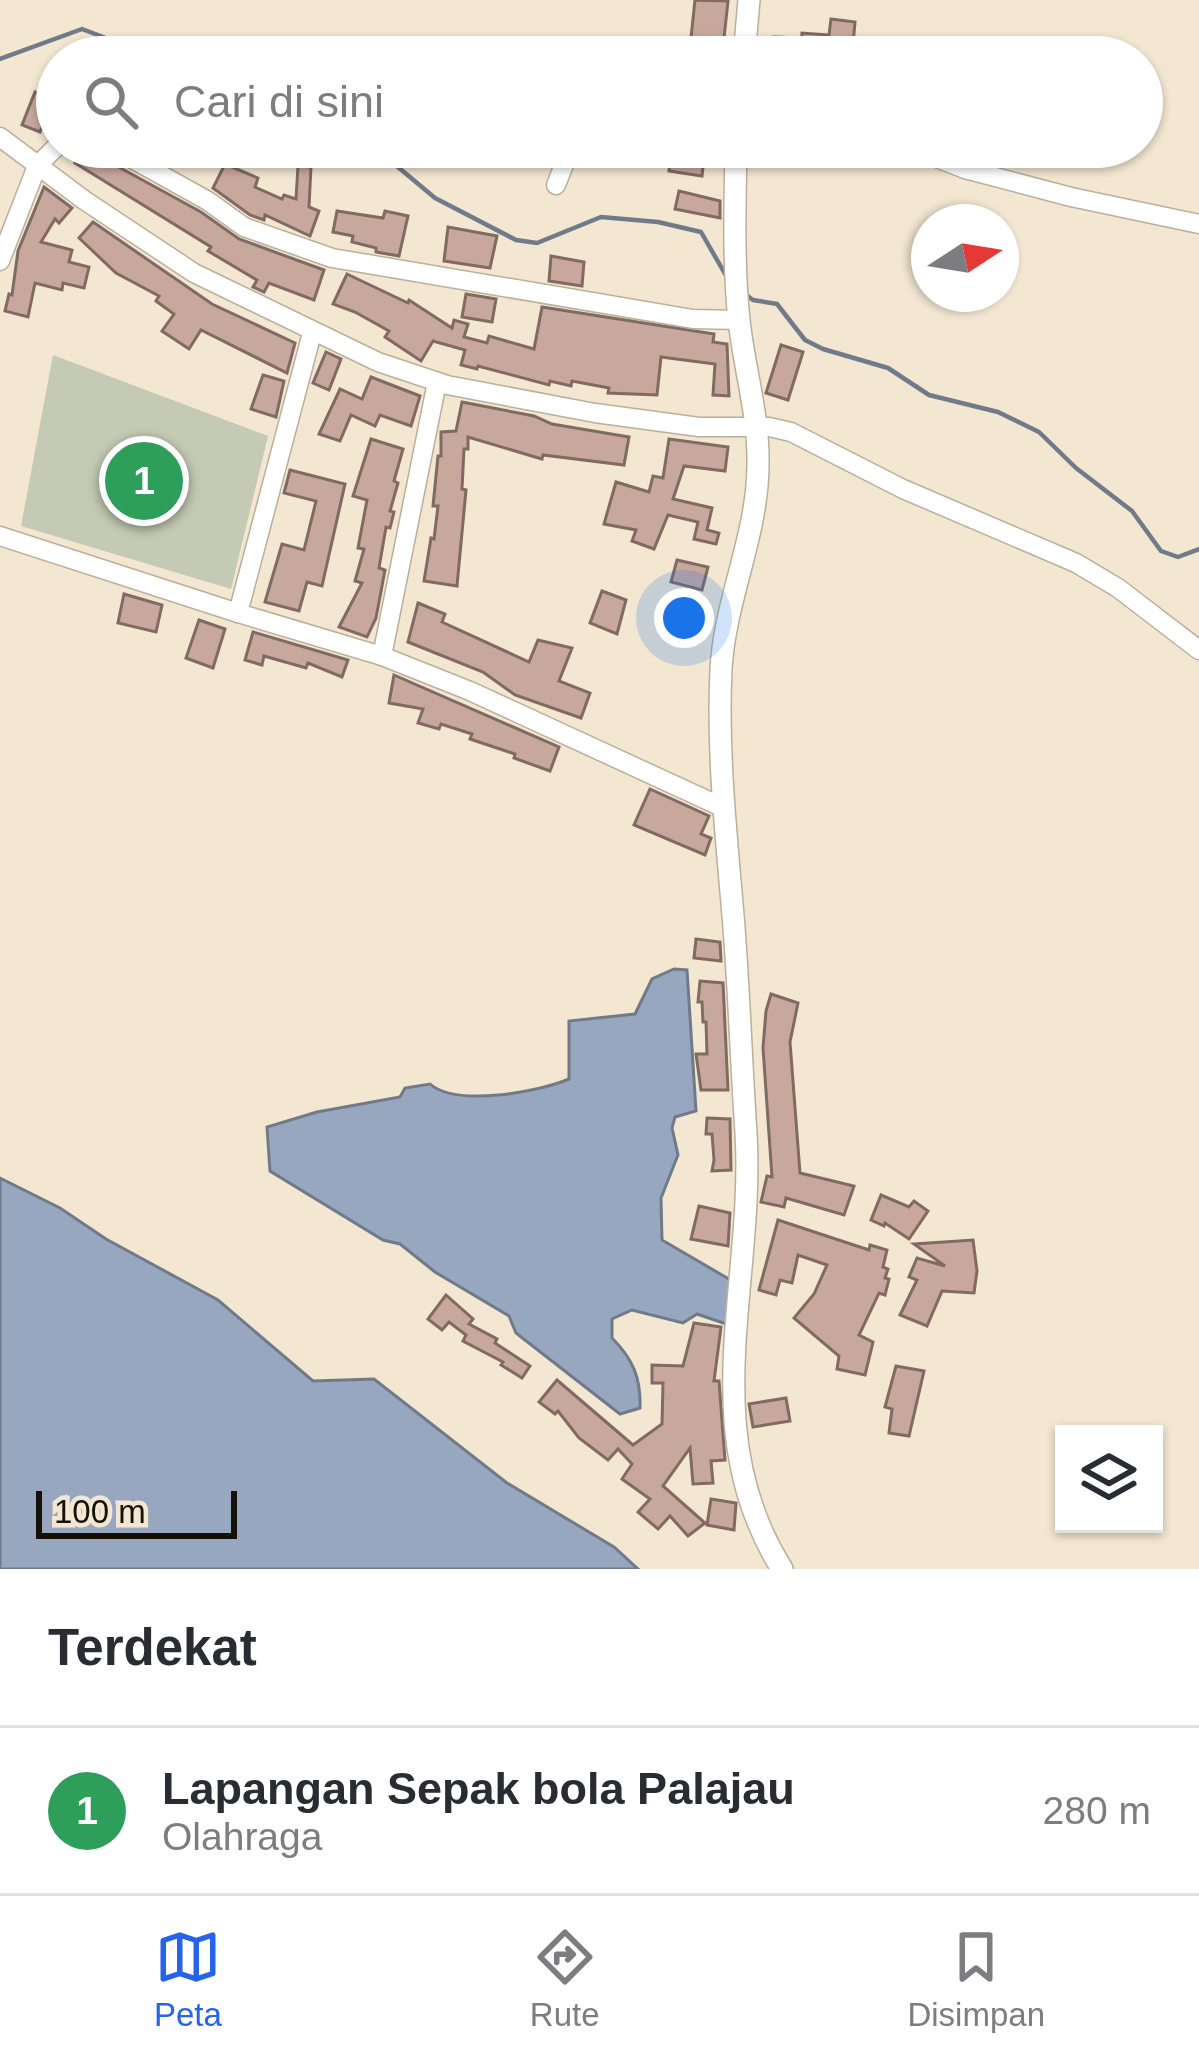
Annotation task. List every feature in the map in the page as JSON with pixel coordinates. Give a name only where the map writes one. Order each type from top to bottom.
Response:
[{"type":"main road","points":[[745,36],[748,0]]},
{"type":"main road","points":[[736,168],[739,318],[756,428],[755,508],[726,628],[722,666],[724,808],[747,1165],[732,1346],[733,1413],[747,1486],[782,1569]]},
{"type":"street","points":[[0,137],[36,165]]},
{"type":"street","points":[[0,260],[36,168]]},
{"type":"street","points":[[40,168],[194,274],[378,362],[437,382],[620,417],[791,432],[903,489],[1076,563],[1118,588],[1199,650]]},
{"type":"street","points":[[146,168],[244,227],[332,258],[693,319],[739,318]]},
{"type":"street","points":[[556,185],[563,168]]},
{"type":"street","points":[[962,168],[1199,224]]},
{"type":"street","points":[[238,613],[312,333]]},
{"type":"street","points":[[382,656],[437,382]]},
{"type":"street","points":[[0,536],[382,656],[504,705],[724,808]]},
{"type":"green space","points":[[53,355],[268,436],[231,589],[21,526]]},
{"type":"water","points":[[674,969],[687,970],[696,1111],[675,1117],[672,1128],[678,1155],[661,1198],[662,1240],[734,1282],[729,1325],[697,1314],[683,1323],[632,1310],[612,1319],[612,1338],[637,1378],[640,1408],[620,1414],[516,1333],[509,1316],[435,1272],[400,1244],[383,1240],[270,1171],[267,1127],[317,1112],[400,1097],[405,1088],[430,1084],[442,1091],[477,1096],[519,1092],[569,1079],[569,1021],[635,1014],[652,979]]},
{"type":"water","points":[[0,1178],[218,1300],[313,1381],[374,1379],[507,1483],[614,1547],[638,1569],[0,1569]]},
{"type":"building","points":[[695,0],[728,1],[724,36],[691,36]]},
{"type":"building","points":[[831,19],[855,22],[854,36],[802,36],[829,35]]},
{"type":"building","points":[[35,92],[36,92],[36,130],[22,125]]},
{"type":"building","points":[[83,168],[120,168],[201,212],[239,239],[324,270],[314,300],[269,283],[264,292],[253,287],[257,280],[208,251],[211,247]]},
{"type":"building","points":[[223,168],[234,168],[258,178],[255,187],[282,199],[284,195],[296,199],[298,168],[311,168],[309,207],[319,211],[310,236],[265,215],[264,220],[250,215],[213,188]]},
{"type":"building","points":[[669,168],[703,168],[702,176]]},
{"type":"building","points":[[44,187],[72,208],[59,223],[55,219],[41,242],[72,250],[69,262],[89,267],[84,288],[63,283],[62,290],[35,283],[28,317],[5,311],[18,251]]},
{"type":"building","points":[[679,191],[720,201],[720,218],[675,209]]},
{"type":"building","points":[[337,211],[383,218],[385,211],[408,216],[399,256],[376,252],[376,248],[352,242],[353,236],[333,232]]},
{"type":"building","points":[[93,222],[212,304],[295,343],[287,373],[201,330],[189,349],[162,331],[174,314],[156,301],[159,296],[116,273],[79,238]]},
{"type":"building","points":[[448,227],[497,236],[490,268],[444,261]]},
{"type":"building","points":[[551,256],[584,262],[582,286],[549,281]]},
{"type":"building","points":[[347,274],[409,300],[452,328],[454,320],[468,324],[464,337],[487,343],[489,336],[534,349],[542,307],[714,334],[713,342],[727,344],[729,396],[713,395],[715,364],[661,357],[657,395],[608,393],[609,388],[572,381],[571,386],[550,381],[549,385],[477,369],[461,365],[465,350],[433,341],[421,361],[385,337],[389,331],[333,304]]},
{"type":"building","points":[[466,294],[496,299],[492,322],[462,317]]},
{"type":"building","points":[[781,345],[803,352],[788,400],[766,393]]},
{"type":"building","points":[[326,352],[341,359],[329,390],[313,383]]},
{"type":"building","points":[[263,375],[284,381],[276,417],[251,409]]},
{"type":"building","points":[[371,377],[420,396],[411,426],[380,415],[375,426],[351,415],[340,441],[319,434],[340,389],[362,399]]},
{"type":"building","points":[[462,402],[629,437],[624,465],[543,455],[542,459],[468,437],[457,586],[424,581],[438,506],[433,506],[441,432],[456,431]]},
{"type":"building","points":[[371,439],[403,449],[394,481],[398,483],[390,511],[394,512],[390,528],[386,527],[379,568],[385,570],[376,618],[367,637],[339,627],[362,583],[355,581],[364,549],[358,548],[367,500],[353,496]]},
{"type":"building","points":[[669,439],[728,447],[725,471],[684,466],[673,499],[712,508],[707,530],[719,533],[716,544],[694,539],[698,522],[668,515],[654,549],[632,541],[636,530],[604,524],[616,482],[649,492],[653,476],[663,478]]},
{"type":"building","points":[[290,470],[345,484],[322,586],[307,582],[299,611],[265,602],[282,544],[304,550],[316,501],[284,493]]},
{"type":"building","points":[[677,560],[708,567],[702,590],[671,582]]},
{"type":"building","points":[[602,591],[626,600],[617,634],[590,623]]},
{"type":"building","points":[[124,594],[162,605],[156,632],[118,623]]},
{"type":"building","points":[[418,603],[445,614],[442,622],[529,662],[538,640],[572,648],[559,681],[590,693],[581,718],[515,695],[483,672],[408,642]]},
{"type":"building","points":[[199,620],[225,629],[213,668],[186,658]]},
{"type":"building","points":[[253,632],[348,660],[342,677],[308,663],[306,668],[264,656],[262,665],[245,660]]},
{"type":"building","points":[[394,675],[559,747],[550,771],[470,739],[472,734],[441,724],[439,729],[418,723],[423,709],[389,703]]},
{"type":"building","points":[[650,789],[709,816],[701,834],[711,838],[705,855],[634,825]]},
{"type":"building","points":[[696,939],[720,942],[721,961],[694,958]]},
{"type":"building","points":[[700,981],[723,983],[728,1090],[701,1090],[696,1054],[707,1054],[706,1022],[702,1002],[698,1002]]},
{"type":"building","points":[[771,994],[798,1003],[790,1042],[800,1173],[854,1186],[844,1215],[786,1198],[784,1207],[761,1202],[767,1176],[772,1177],[763,1048]]},
{"type":"building","points":[[707,1118],[730,1119],[731,1170],[712,1171]]},
{"type":"building","points":[[881,1195],[909,1207],[914,1201],[928,1211],[909,1239],[871,1220]]},
{"type":"building","points":[[699,1206],[730,1213],[728,1246],[691,1239]]},
{"type":"building","points":[[778,1220],[869,1250],[870,1245],[887,1250],[885,1295],[879,1293],[859,1335],[873,1342],[865,1375],[837,1369],[839,1356],[794,1318],[814,1294],[827,1265],[798,1255],[792,1283],[780,1280],[776,1295],[759,1290]]},
{"type":"building","points":[[973,1240],[974,1293],[942,1291],[927,1326],[900,1315],[917,1280],[909,1277],[917,1258],[945,1266],[914,1244]]},
{"type":"building","points":[[446,1295],[473,1319],[469,1324],[530,1366],[522,1378],[463,1341],[466,1335],[449,1322],[442,1330],[428,1319]]},
{"type":"building","points":[[694,1323],[721,1327],[714,1381],[719,1381],[725,1460],[711,1461],[713,1483],[693,1484],[690,1448],[663,1486],[705,1523],[688,1536],[670,1516],[658,1529],[638,1512],[650,1499],[622,1479],[632,1464],[618,1449],[608,1460],[579,1438],[558,1411],[555,1414],[539,1402],[557,1380],[633,1445],[662,1424],[663,1383],[652,1383],[652,1365],[683,1366]]},
{"type":"building","points":[[896,1366],[924,1371],[909,1436],[889,1433],[892,1409],[885,1407]]},
{"type":"building","points":[[786,1398],[790,1421],[753,1427],[749,1404]]},
{"type":"building","points":[[711,1499],[736,1503],[734,1530],[707,1525]]},
{"type":"waterway","points":[[63,36],[82,29],[100,36]]},
{"type":"waterway","points":[[0,59],[36,46]]},
{"type":"waterway","points":[[399,168],[435,198],[516,240],[537,243],[601,217],[701,232],[728,279]]},
{"type":"waterway","points":[[745,294],[777,304],[805,340],[823,349],[888,368],[929,395],[998,412],[1039,432],[1132,511],[1161,551],[1178,557],[1199,549]]},
{"type":"place","name":"Lapangan Sepak bola Palajau","points":[[144,481]]}]
